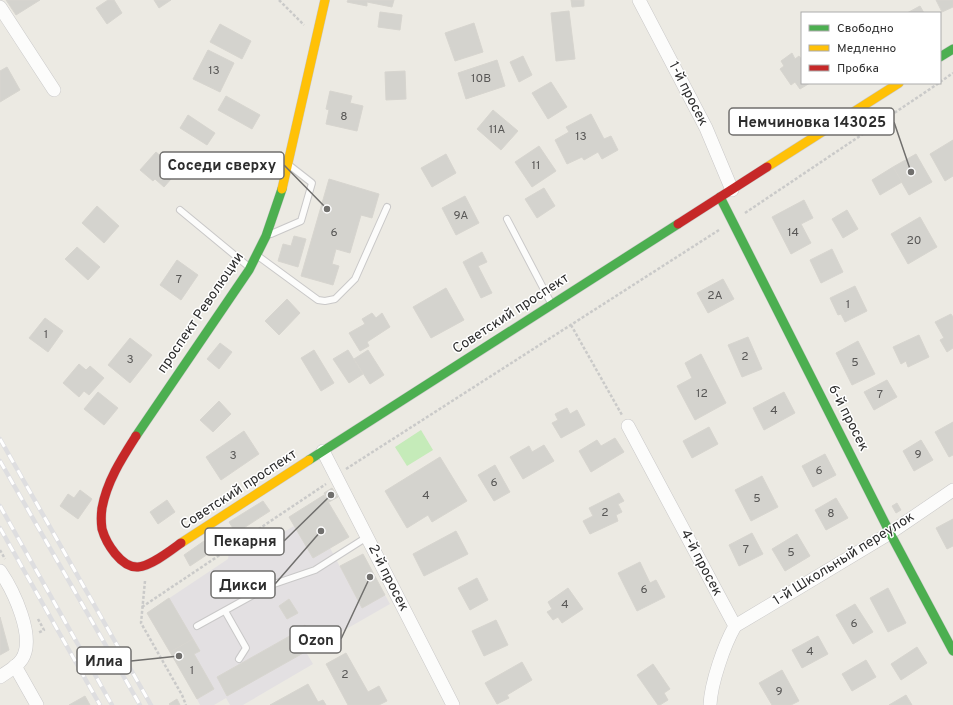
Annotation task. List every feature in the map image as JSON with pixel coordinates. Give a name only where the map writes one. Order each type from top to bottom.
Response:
[{"type":"street","name":"проспект Революции","points":[[138,568],[128,565],[121,560],[112,548],[103,531],[101,517],[103,505],[114,471],[144,421],[234,294],[250,268],[266,236],[278,202],[288,164],[325,0]]},
{"type":"street","name":"1-й просек","points":[[639,0],[706,128],[732,190]]},
{"type":"street","points":[[0,7],[54,90]]},
{"type":"street","points":[[941,56],[953,49]]},
{"type":"street","name":"Советский проспект","points":[[138,568],[152,562],[552,304],[897,84]]},
{"type":"street","name":"6-й просек","points":[[720,197],[890,533],[953,651]]},
{"type":"street","name":"4-й просек","points":[[628,426],[735,626]]},
{"type":"street","name":"2-й просек","points":[[323,451],[453,705]]},
{"type":"street","name":"1-й Школьный переулок","points":[[735,626],[890,533],[953,490]]},
{"type":"street","points":[[0,571],[19,606],[27,639],[24,654],[15,666],[0,676]]},
{"type":"street","points":[[710,705],[711,692],[728,637],[735,626]]},
{"type":"street","points":[[15,666],[37,705]]},
{"type":"lane","points":[[266,236],[301,220],[312,183],[288,164]]},
{"type":"lane","points":[[257,255],[318,300],[325,301],[335,299],[355,279],[387,207]]},
{"type":"lane","points":[[180,210],[250,268]]},
{"type":"lane","points":[[506,219],[552,304]]},
{"type":"lane","points":[[197,626],[271,585],[316,570],[367,537]]},
{"type":"lane","points":[[225,611],[246,648],[239,659]]},
{"type":"path","points":[[279,0],[316,38]]},
{"type":"path","points":[[941,82],[953,73]]},
{"type":"path","points":[[142,607],[348,468],[732,222],[938,84]]},
{"type":"path","points":[[571,325],[628,426]]},
{"type":"path","points":[[145,578],[141,623],[182,695],[186,705]]},
{"type":"shaded area","points":[[294,526],[313,558],[330,548],[362,608],[385,595],[390,604],[306,652],[313,664],[243,705],[230,705],[226,698],[214,705],[200,705],[197,699],[214,689],[194,654],[200,651],[193,639],[170,652],[147,613],[228,559],[229,552],[243,543],[250,552]]},
{"type":"green space","points":[[421,430],[433,450],[407,466],[395,447]]},
{"type":"building","points":[[6,0],[40,0],[16,15]]},
{"type":"building","points":[[108,0],[114,0],[122,13],[107,24],[96,8]]},
{"type":"building","points":[[154,0],[171,0],[159,8]]},
{"type":"building","points":[[348,0],[394,0],[392,7],[367,2],[367,6],[347,2]]},
{"type":"building","points":[[571,0],[584,0],[584,6],[572,7]]},
{"type":"building","points":[[936,0],[953,0],[953,7],[942,12]]},
{"type":"building","points":[[920,6],[923,12],[909,12]]},
{"type":"building","points":[[569,11],[575,59],[556,61],[551,13]]},
{"type":"building","points":[[380,12],[402,15],[400,30],[378,27]]},
{"type":"building","points":[[474,23],[483,52],[455,61],[445,33]]},
{"type":"building","points":[[220,24],[251,41],[242,59],[210,42]]},
{"type":"building","points":[[208,50],[234,63],[220,92],[193,79]]},
{"type":"building","points":[[792,53],[795,59],[799,56],[801,59],[801,84],[808,84],[800,89],[795,82],[791,85],[780,69],[784,66],[781,61]]},
{"type":"building","points":[[523,56],[532,75],[519,82],[510,62]]},
{"type":"building","points":[[497,60],[505,86],[466,99],[458,73]]},
{"type":"building","points":[[7,67],[20,90],[0,102],[0,71]]},
{"type":"building","points":[[405,71],[406,99],[386,100],[385,72]]},
{"type":"building","points":[[551,82],[567,107],[548,119],[532,93]]},
{"type":"building","points":[[330,91],[352,96],[350,103],[363,106],[357,131],[326,124],[329,110],[326,109]]},
{"type":"building","points":[[226,96],[260,115],[252,129],[218,110]]},
{"type":"building","points":[[493,110],[518,131],[501,150],[477,129]]},
{"type":"building","points":[[591,114],[604,139],[611,136],[618,150],[602,159],[598,152],[584,160],[582,157],[567,164],[555,140],[569,132],[566,127]]},
{"type":"building","points":[[188,115],[215,133],[207,145],[180,128]]},
{"type":"building","points":[[953,140],[953,176],[945,181],[930,154]]},
{"type":"building","points":[[539,146],[556,171],[532,187],[515,162]]},
{"type":"building","points":[[156,152],[178,171],[164,187],[155,179],[153,181],[140,170]]},
{"type":"building","points":[[446,154],[456,173],[432,187],[421,168]]},
{"type":"building","points":[[916,154],[932,182],[909,195],[893,167]]},
{"type":"building","points":[[893,167],[902,182],[880,195],[872,180]]},
{"type":"building","points":[[329,179],[379,194],[372,218],[361,215],[350,253],[336,249],[332,264],[339,266],[333,285],[301,276]]},
{"type":"building","points":[[544,188],[555,206],[537,218],[525,199]]},
{"type":"building","points":[[465,196],[479,223],[456,235],[442,208]]},
{"type":"building","points":[[804,200],[813,218],[801,224],[811,243],[791,254],[772,217]]},
{"type":"building","points":[[97,206],[119,226],[104,243],[82,223]]},
{"type":"building","points":[[847,210],[858,229],[843,238],[832,219]]},
{"type":"building","points":[[920,217],[937,247],[908,264],[891,234]]},
{"type":"building","points":[[294,236],[306,239],[298,267],[278,261],[283,244],[291,246]]},
{"type":"building","points":[[77,247],[100,267],[88,280],[65,259]]},
{"type":"building","points":[[832,249],[843,272],[821,283],[810,260]]},
{"type":"building","points":[[482,252],[487,262],[478,266],[492,293],[481,298],[463,262]]},
{"type":"building","points":[[177,260],[198,275],[181,300],[160,285]]},
{"type":"building","points":[[723,279],[734,299],[708,313],[697,293]]},
{"type":"building","points":[[855,286],[867,311],[845,322],[841,314],[838,315],[830,298]]},
{"type":"building","points":[[446,288],[464,320],[431,338],[413,307]]},
{"type":"building","points":[[287,299],[300,313],[279,335],[265,321]]},
{"type":"building","points":[[372,313],[376,318],[382,313],[390,327],[367,342],[369,346],[360,351],[349,333],[365,324],[362,319]]},
{"type":"building","points":[[951,314],[953,317],[953,348],[947,352],[940,340],[944,338],[935,322]]},
{"type":"building","points":[[45,318],[63,331],[48,352],[29,338]]},
{"type":"building","points":[[919,335],[929,357],[908,367],[906,361],[901,364],[893,347]]},
{"type":"building","points":[[748,337],[762,369],[742,377],[728,345]]},
{"type":"building","points":[[130,338],[152,355],[130,383],[108,365]]},
{"type":"building","points":[[858,341],[875,374],[852,385],[836,353]]},
{"type":"building","points":[[220,343],[232,352],[219,369],[207,359]]},
{"type":"building","points":[[314,350],[334,383],[321,391],[301,358]]},
{"type":"building","points":[[348,350],[363,374],[349,383],[333,359]]},
{"type":"building","points":[[368,350],[384,375],[370,384],[354,359]]},
{"type":"building","points":[[701,354],[726,403],[695,420],[677,386],[692,378],[685,363]]},
{"type":"building","points":[[79,364],[86,370],[90,366],[104,378],[89,395],[84,391],[79,397],[63,383]]},
{"type":"building","points":[[887,380],[897,397],[874,410],[864,392]]},
{"type":"building","points":[[98,392],[118,408],[104,425],[84,409]]},
{"type":"building","points":[[784,392],[795,413],[764,430],[753,408]]},
{"type":"building","points":[[219,401],[231,414],[213,432],[200,420]]},
{"type":"building","points":[[567,408],[570,414],[577,410],[585,425],[561,438],[552,423],[558,420],[555,414]]},
{"type":"building","points":[[953,422],[953,455],[949,457],[935,432]]},
{"type":"building","points":[[709,427],[718,444],[692,458],[683,441]]},
{"type":"building","points":[[244,431],[259,454],[221,480],[206,457]]},
{"type":"building","points":[[615,438],[624,452],[591,472],[579,451],[597,440],[601,446]]},
{"type":"building","points":[[921,440],[933,460],[914,471],[903,451]]},
{"type":"building","points":[[544,445],[554,461],[523,479],[510,457],[529,446],[532,452]]},
{"type":"building","points":[[825,454],[836,475],[813,487],[802,466]]},
{"type":"building","points":[[440,457],[467,501],[432,522],[428,515],[407,528],[385,491]]},
{"type":"building","points":[[495,465],[510,492],[494,501],[478,475]]},
{"type":"building","points":[[762,476],[778,507],[751,521],[735,490]]},
{"type":"building","points":[[332,488],[338,497],[329,502],[324,493]]},
{"type":"building","points":[[80,490],[92,499],[78,519],[60,506],[68,494],[74,498]]},
{"type":"building","points":[[619,493],[624,501],[618,504],[622,512],[616,515],[618,521],[590,534],[583,521],[593,516],[589,508]]},
{"type":"building","points":[[324,495],[349,537],[313,558],[289,517]]},
{"type":"building","points":[[836,498],[848,518],[826,530],[815,510]]},
{"type":"building","points":[[167,500],[175,512],[158,524],[150,512]]},
{"type":"building","points":[[263,501],[270,511],[236,533],[229,522]]},
{"type":"building","points":[[897,503],[901,510],[896,513],[892,506]]},
{"type":"building","points":[[953,519],[953,546],[947,549],[936,528]]},
{"type":"building","points":[[456,531],[468,554],[424,576],[413,554]]},
{"type":"building","points":[[752,533],[763,554],[739,566],[729,545]]},
{"type":"building","points":[[797,534],[810,556],[785,571],[772,549]]},
{"type":"building","points":[[204,541],[211,552],[190,566],[184,555]]},
{"type":"building","points":[[363,554],[385,595],[362,608],[340,566]]},
{"type":"building","points":[[640,562],[650,583],[656,580],[665,597],[637,611],[618,573]]},
{"type":"building","points":[[477,578],[488,600],[470,610],[458,588]]},
{"type":"building","points":[[568,588],[583,609],[562,623],[558,617],[553,620],[547,612],[552,609],[548,602]]},
{"type":"building","points":[[888,588],[906,623],[888,632],[870,598]]},
{"type":"building","points":[[169,598],[193,639],[170,652],[147,613]]},
{"type":"building","points":[[289,599],[298,613],[287,619],[279,606]]},
{"type":"building","points":[[855,604],[873,632],[853,644],[836,615]]},
{"type":"building","points":[[0,617],[9,650],[0,655]]},
{"type":"building","points":[[496,620],[508,645],[484,656],[472,631]]},
{"type":"building","points":[[305,625],[317,642],[307,649],[295,632]]},
{"type":"building","points":[[295,633],[305,652],[227,696],[217,677]]},
{"type":"building","points":[[818,636],[828,654],[802,668],[792,650]]},
{"type":"building","points":[[193,639],[200,651],[194,654],[214,689],[197,699],[170,652]]},
{"type":"building","points":[[917,647],[927,663],[901,680],[891,664]]},
{"type":"building","points":[[346,653],[368,692],[379,686],[387,701],[379,705],[348,705],[326,664]]},
{"type":"building","points":[[866,660],[876,677],[852,691],[842,674]]},
{"type":"building","points":[[522,662],[532,680],[507,695],[509,698],[497,704],[485,683]]},
{"type":"building","points":[[653,664],[670,689],[664,693],[668,700],[660,705],[658,705],[637,675]]},
{"type":"building","points":[[782,670],[799,701],[791,705],[772,705],[759,683]]},
{"type":"building","points":[[308,684],[318,702],[323,700],[326,705],[270,705]]},
{"type":"building","points":[[906,695],[912,705],[889,705]]},
{"type":"building","points":[[85,696],[90,705],[69,705]]},
{"type":"building","points":[[177,699],[180,705],[169,704]]},
{"type":"railway","points":[[0,439],[151,705]]},
{"type":"railway","points":[[0,461],[140,705]]},
{"type":"railway","points":[[0,506],[112,705]]},
{"type":"railway","points":[[0,528],[100,705]]},
{"type":"traffic: fast","points":[[941,56],[953,49]]},
{"type":"traffic: fast","points":[[136,436],[249,270],[266,236],[282,189]]},
{"type":"traffic: fast","points":[[720,197],[890,533],[953,651]]},
{"type":"traffic: fast","points":[[309,460],[678,224]]},
{"type":"traffic: slow","points":[[282,189],[325,0]]},
{"type":"traffic: slow","points":[[767,167],[897,84]]},
{"type":"traffic: slow","points":[[181,543],[309,460]]},
{"type":"traffic: jam","points":[[678,224],[767,167]]},
{"type":"traffic: jam","points":[[136,436],[125,453],[107,488],[101,518],[104,535],[115,554],[120,559],[132,566],[138,567],[149,564],[181,543]]},
{"type":"place","name":"Немчиновка 143025","points":[[911,172]]},
{"type":"place","name":"Соседи сверху","points":[[327,209]]},
{"type":"place","name":"Пекарня","points":[[331,495]]},
{"type":"place","name":"Дикси","points":[[321,531]]},
{"type":"place","name":"Ozon","points":[[370,577]]},
{"type":"place","name":"Илиа","points":[[179,656]]}]
